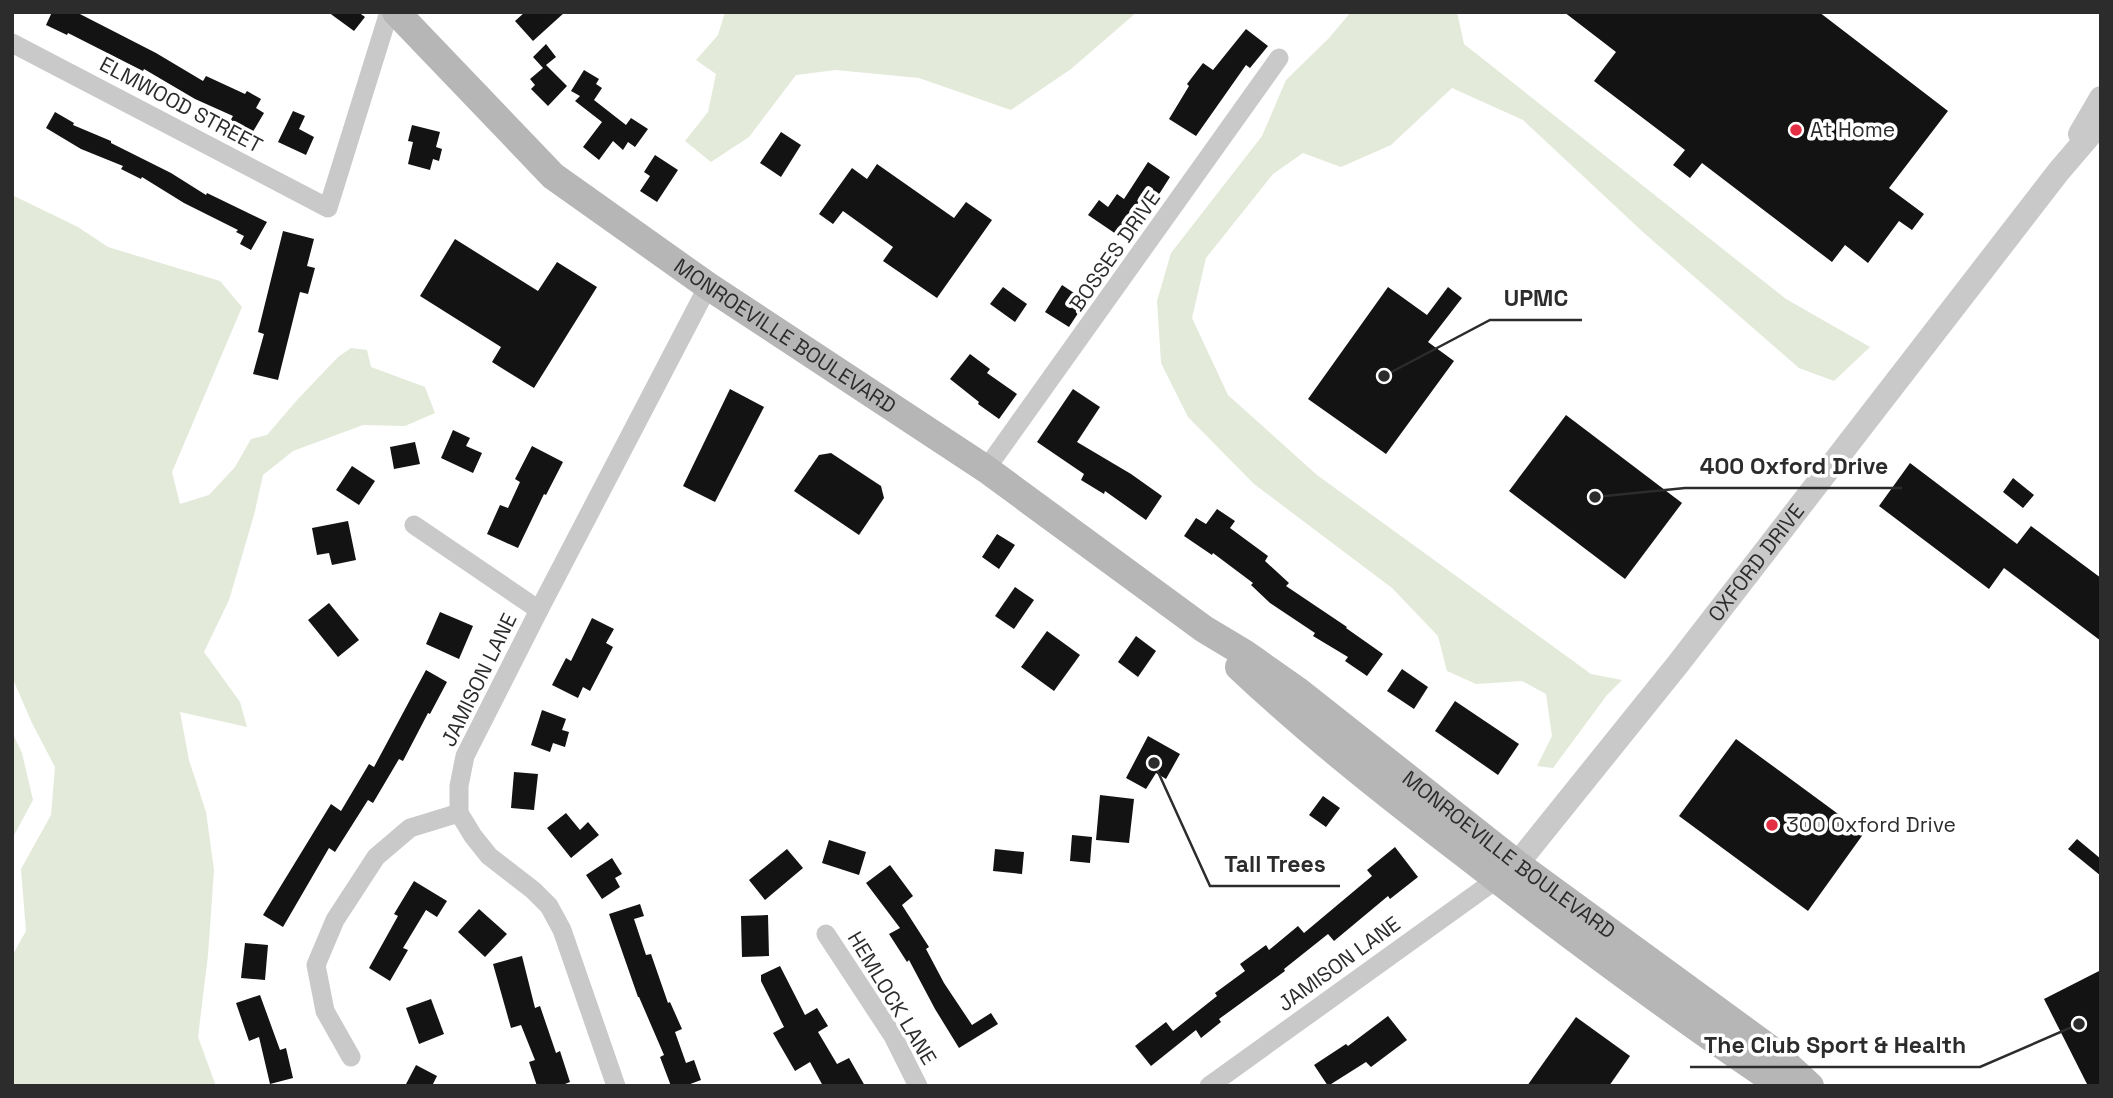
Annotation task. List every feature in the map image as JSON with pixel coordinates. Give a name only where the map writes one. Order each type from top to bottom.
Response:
[{"type":"main road","name":"MONROEVILLE BOULEVARD","points":[[396,12],[553,176],[708,286],[986,469],[1204,629],[1233,662],[1318,739],[1507,872],[1769,1048],[1810,1086]]},
{"type":"main road","name":"MONROEVILLE BOULEVARD","points":[[1507,872],[1665,1006],[1768,1077],[1786,1086]]},
{"type":"street","name":"ELMWOOD STREET","points":[[12,43],[328,208],[389,12]]},
{"type":"street","name":"BOSSES DRIVE","points":[[986,469],[1279,58]]},
{"type":"street","name":"OXFORD DRIVE","points":[[2059,171],[2101,98]]},
{"type":"street","name":"OXFORD DRIVE","points":[[1507,872],[1678,664],[2059,171],[2101,122]]},
{"type":"street","name":"JAMISON LANE","points":[[459,813],[459,786],[465,756],[538,610],[708,286]]},
{"type":"street","points":[[414,525],[538,610]]},
{"type":"street","points":[[351,1057],[325,1010],[316,965],[335,920],[376,857],[410,828],[459,813],[489,856],[549,906],[562,930],[616,1086]]},
{"type":"street","name":"JAMISON LANE","points":[[1209,1086],[1507,872]]},
{"type":"street","name":"HEMLOCK LANE","points":[[826,934],[893,1036],[918,1086]]},
{"type":"green space","points":[[725,12],[1137,12],[1071,69],[1011,110],[919,78],[836,70],[796,75],[749,137],[711,162],[685,141],[708,112],[716,74],[696,60],[718,35]]},
{"type":"green space","points":[[1351,12],[1457,12],[1464,44],[1786,299],[1870,347],[1834,381],[1799,368],[1644,233],[1523,120],[1452,88],[1391,145],[1341,167],[1303,153],[1273,174],[1206,258],[1192,318],[1228,395],[1317,475],[1591,674],[1622,680],[1607,695],[1553,768],[1537,766],[1552,736],[1546,694],[1522,681],[1476,684],[1447,671],[1438,636],[1392,588],[1254,484],[1188,417],[1161,363],[1157,301],[1171,253],[1262,136],[1286,80]]},
{"type":"green space","points":[[12,195],[78,227],[108,247],[220,281],[242,307],[172,472],[180,504],[209,495],[235,467],[251,439],[267,435],[338,357],[351,348],[367,350],[371,367],[425,387],[435,413],[405,426],[363,425],[293,451],[263,475],[229,600],[204,652],[240,702],[247,727],[180,712],[189,760],[206,812],[214,870],[208,955],[198,1037],[216,1086],[12,1086],[12,956],[26,931],[21,869],[51,815],[55,767],[12,677]]},
{"type":"green space","points":[[12,732],[22,753],[33,800],[12,839]]},
{"type":"building","points":[[52,12],[76,12],[156,53],[203,81],[206,76],[245,94],[247,91],[261,99],[256,108],[264,113],[251,135],[229,123],[233,116],[195,99],[144,69],[143,71],[68,33],[67,35],[46,25]]},
{"type":"building","points":[[328,12],[358,12],[365,17],[354,31]]},
{"type":"building","points":[[525,12],[565,12],[533,41],[515,21]]},
{"type":"building","name":"At Home","points":[[1564,12],[1819,12],[1948,111],[1889,188],[1924,214],[1912,230],[1899,221],[1868,263],[1845,245],[1832,262],[1702,163],[1690,178],[1673,165],[1685,150],[1594,81],[1616,52]]},
{"type":"building","points":[[1246,29],[1268,46],[1250,68],[1246,65],[1196,136],[1169,119],[1189,86],[1187,84],[1203,63],[1213,70]]},
{"type":"building","points":[[546,44],[556,57],[546,65],[567,86],[548,106],[531,89],[535,85],[530,79],[543,68],[533,57]]},
{"type":"building","points":[[584,70],[599,79],[596,84],[602,88],[594,100],[626,125],[631,118],[648,129],[635,147],[628,142],[623,150],[613,141],[599,160],[583,147],[602,122],[575,101],[580,96],[571,91]]},
{"type":"building","points":[[293,111],[305,116],[299,129],[314,137],[306,155],[278,142]]},
{"type":"building","points":[[55,112],[74,123],[73,125],[111,141],[206,195],[207,193],[267,222],[251,250],[240,244],[244,236],[236,232],[238,230],[184,203],[142,177],[141,179],[121,169],[123,166],[81,149],[46,128]]},
{"type":"building","points":[[412,125],[440,132],[436,147],[442,149],[439,161],[433,159],[430,170],[408,164],[413,142],[408,141]]},
{"type":"building","points":[[781,132],[801,145],[781,177],[760,163]]},
{"type":"building","points":[[655,155],[678,170],[657,202],[640,191],[650,176],[644,172]]},
{"type":"building","points":[[1148,162],[1170,177],[1156,199],[1146,192],[1116,234],[1088,215],[1099,200],[1108,207],[1117,194],[1124,199]]},
{"type":"building","points":[[877,164],[954,218],[966,202],[992,220],[937,298],[883,261],[893,247],[843,211],[833,224],[819,214],[852,168],[867,179]]},
{"type":"building","points":[[283,231],[314,239],[307,266],[315,268],[308,294],[300,292],[278,380],[253,374],[264,334],[258,332]]},
{"type":"building","points":[[455,239],[538,291],[557,262],[597,287],[534,388],[492,362],[501,347],[420,296]]},
{"type":"building","points":[[1062,285],[1086,301],[1069,327],[1045,312]]},
{"type":"building","points":[[1003,287],[1027,304],[1015,322],[990,304]]},
{"type":"building","points":[[1388,287],[1427,315],[1448,287],[1462,298],[1428,342],[1454,361],[1386,454],[1308,399]]},
{"type":"building","points":[[970,354],[990,369],[987,373],[1017,394],[999,419],[950,379]]},
{"type":"building","points":[[730,389],[764,407],[715,502],[683,486]]},
{"type":"building","points":[[1073,389],[1100,407],[1077,442],[1162,496],[1146,520],[1105,491],[1104,494],[1081,480],[1084,474],[1037,442]]},
{"type":"building","points":[[1566,415],[1682,503],[1625,579],[1509,491]]},
{"type":"building","points":[[453,430],[470,438],[466,446],[482,453],[473,473],[441,458]]},
{"type":"building","points":[[415,442],[420,464],[394,469],[390,447]]},
{"type":"building","points":[[532,446],[563,462],[518,548],[487,534],[500,505],[508,508],[520,482],[515,479]]},
{"type":"building","points":[[831,453],[881,486],[884,498],[859,535],[794,491],[819,455]]},
{"type":"building","points":[[1910,463],[2017,544],[2031,526],[2101,578],[2101,641],[2004,568],[1989,589],[1879,506]]},
{"type":"building","points":[[352,466],[375,481],[359,505],[336,490]]},
{"type":"building","points":[[2013,478],[2034,495],[2023,508],[2003,492]]},
{"type":"building","points":[[1217,509],[1235,521],[1230,528],[1268,556],[1265,561],[1289,583],[1286,586],[1383,654],[1367,676],[1345,661],[1348,657],[1313,636],[1315,633],[1270,603],[1251,585],[1253,583],[1213,553],[1212,555],[1184,536],[1196,518],[1206,524]]},
{"type":"building","points":[[348,521],[356,560],[332,565],[329,553],[317,555],[312,528]]},
{"type":"building","points":[[997,534],[1015,545],[999,569],[982,557]]},
{"type":"building","points":[[1015,587],[1034,600],[1014,629],[995,616]]},
{"type":"building","points":[[329,603],[359,640],[338,657],[308,620]]},
{"type":"building","points":[[440,612],[473,626],[459,659],[426,644]]},
{"type":"building","points":[[592,618],[614,629],[606,643],[613,647],[590,691],[583,687],[578,698],[552,685],[566,658],[571,661]]},
{"type":"building","points":[[1047,631],[1080,655],[1054,691],[1021,667]]},
{"type":"building","points":[[1136,636],[1156,651],[1138,677],[1118,662]]},
{"type":"building","points":[[1402,669],[1428,687],[1414,709],[1387,691]]},
{"type":"building","points":[[426,670],[447,682],[403,761],[399,759],[373,803],[368,800],[335,852],[329,848],[283,927],[263,915],[331,804],[341,811],[369,764],[374,767]]},
{"type":"building","points":[[1455,701],[1519,744],[1498,775],[1435,731]]},
{"type":"building","points":[[542,710],[566,719],[562,730],[569,732],[565,747],[553,743],[550,752],[531,745]]},
{"type":"building","points":[[1148,736],[1180,754],[1166,779],[1156,773],[1146,789],[1126,778]]},
{"type":"building","name":"300 Oxford Drive","points":[[1736,739],[1864,833],[1808,911],[1679,816]]},
{"type":"building","points":[[514,772],[538,774],[534,810],[511,808]]},
{"type":"building","points":[[1100,795],[1134,799],[1129,843],[1096,840]]},
{"type":"building","points":[[1323,796],[1340,808],[1326,827],[1309,815]]},
{"type":"building","points":[[566,813],[580,830],[588,822],[599,835],[571,858],[547,828]]},
{"type":"building","points":[[1072,835],[1092,837],[1090,863],[1070,861]]},
{"type":"building","points":[[2077,839],[2101,859],[2101,876],[2068,849]]},
{"type":"building","points":[[829,840],[866,852],[859,875],[822,863]]},
{"type":"building","points":[[1395,847],[1418,877],[1390,899],[1388,896],[1334,941],[1328,934],[1284,969],[1285,971],[1219,1019],[1221,1022],[1201,1038],[1196,1030],[1151,1066],[1135,1046],[1166,1022],[1173,1031],[1217,996],[1215,993],[1245,971],[1240,964],[1266,945],[1269,950],[1298,926],[1304,933],[1372,876],[1367,870]]},
{"type":"building","points":[[787,849],[803,868],[765,900],[749,880]]},
{"type":"building","points":[[995,849],[1024,852],[1022,874],[993,871]]},
{"type":"building","points":[[612,858],[622,874],[615,878],[620,887],[602,899],[586,875]]},
{"type":"building","points":[[890,865],[913,896],[902,905],[929,947],[926,949],[944,983],[972,1025],[991,1013],[998,1024],[959,1048],[909,960],[907,962],[889,934],[900,928],[866,883]]},
{"type":"building","points":[[414,881],[447,901],[437,917],[426,910],[403,948],[408,950],[390,981],[369,968],[398,916],[394,914]]},
{"type":"building","points":[[640,904],[644,916],[634,919],[646,955],[651,954],[668,1003],[670,1002],[682,1029],[675,1032],[686,1063],[694,1060],[701,1080],[685,1086],[671,1086],[660,1057],[664,1055],[638,997],[609,914]]},
{"type":"building","points":[[479,909],[507,934],[485,957],[458,932]]},
{"type":"building","points":[[768,915],[769,956],[742,957],[741,916]]},
{"type":"building","points":[[245,943],[268,945],[265,980],[241,978]]},
{"type":"building","points":[[522,956],[535,1008],[540,1006],[556,1053],[560,1051],[570,1082],[560,1086],[537,1086],[529,1062],[535,1060],[521,1025],[511,1028],[493,964]]},
{"type":"building","points":[[780,966],[805,1015],[817,1008],[828,1026],[818,1032],[837,1064],[849,1058],[865,1086],[823,1086],[810,1062],[795,1071],[773,1033],[784,1027],[761,981],[761,975]]},
{"type":"building","points":[[2101,970],[2101,1086],[2088,1086],[2044,999]]},
{"type":"building","points":[[260,995],[280,1050],[286,1048],[293,1078],[270,1084],[259,1037],[249,1041],[236,1003]]},
{"type":"building","points":[[431,999],[444,1034],[419,1044],[406,1008]]},
{"type":"building","points":[[1388,1016],[1407,1040],[1371,1067],[1366,1062],[1328,1086],[1314,1065],[1346,1044],[1348,1046]]},
{"type":"building","points":[[1576,1017],[1630,1056],[1609,1086],[1527,1086]]},
{"type":"building","points":[[416,1065],[437,1076],[432,1086],[405,1086]]},
{"type":"place","name":"At Home","points":[[1796,130]]},
{"type":"place","name":"UPMC","points":[[1384,376]]},
{"type":"place","name":"400 Oxford Drive","points":[[1595,497]]},
{"type":"place","name":"Tall Trees","points":[[1154,763]]},
{"type":"place","name":"300 Oxford Drive","points":[[1772,825]]},
{"type":"place","name":"The Club Sport & Health","points":[[2079,1024]]}]
